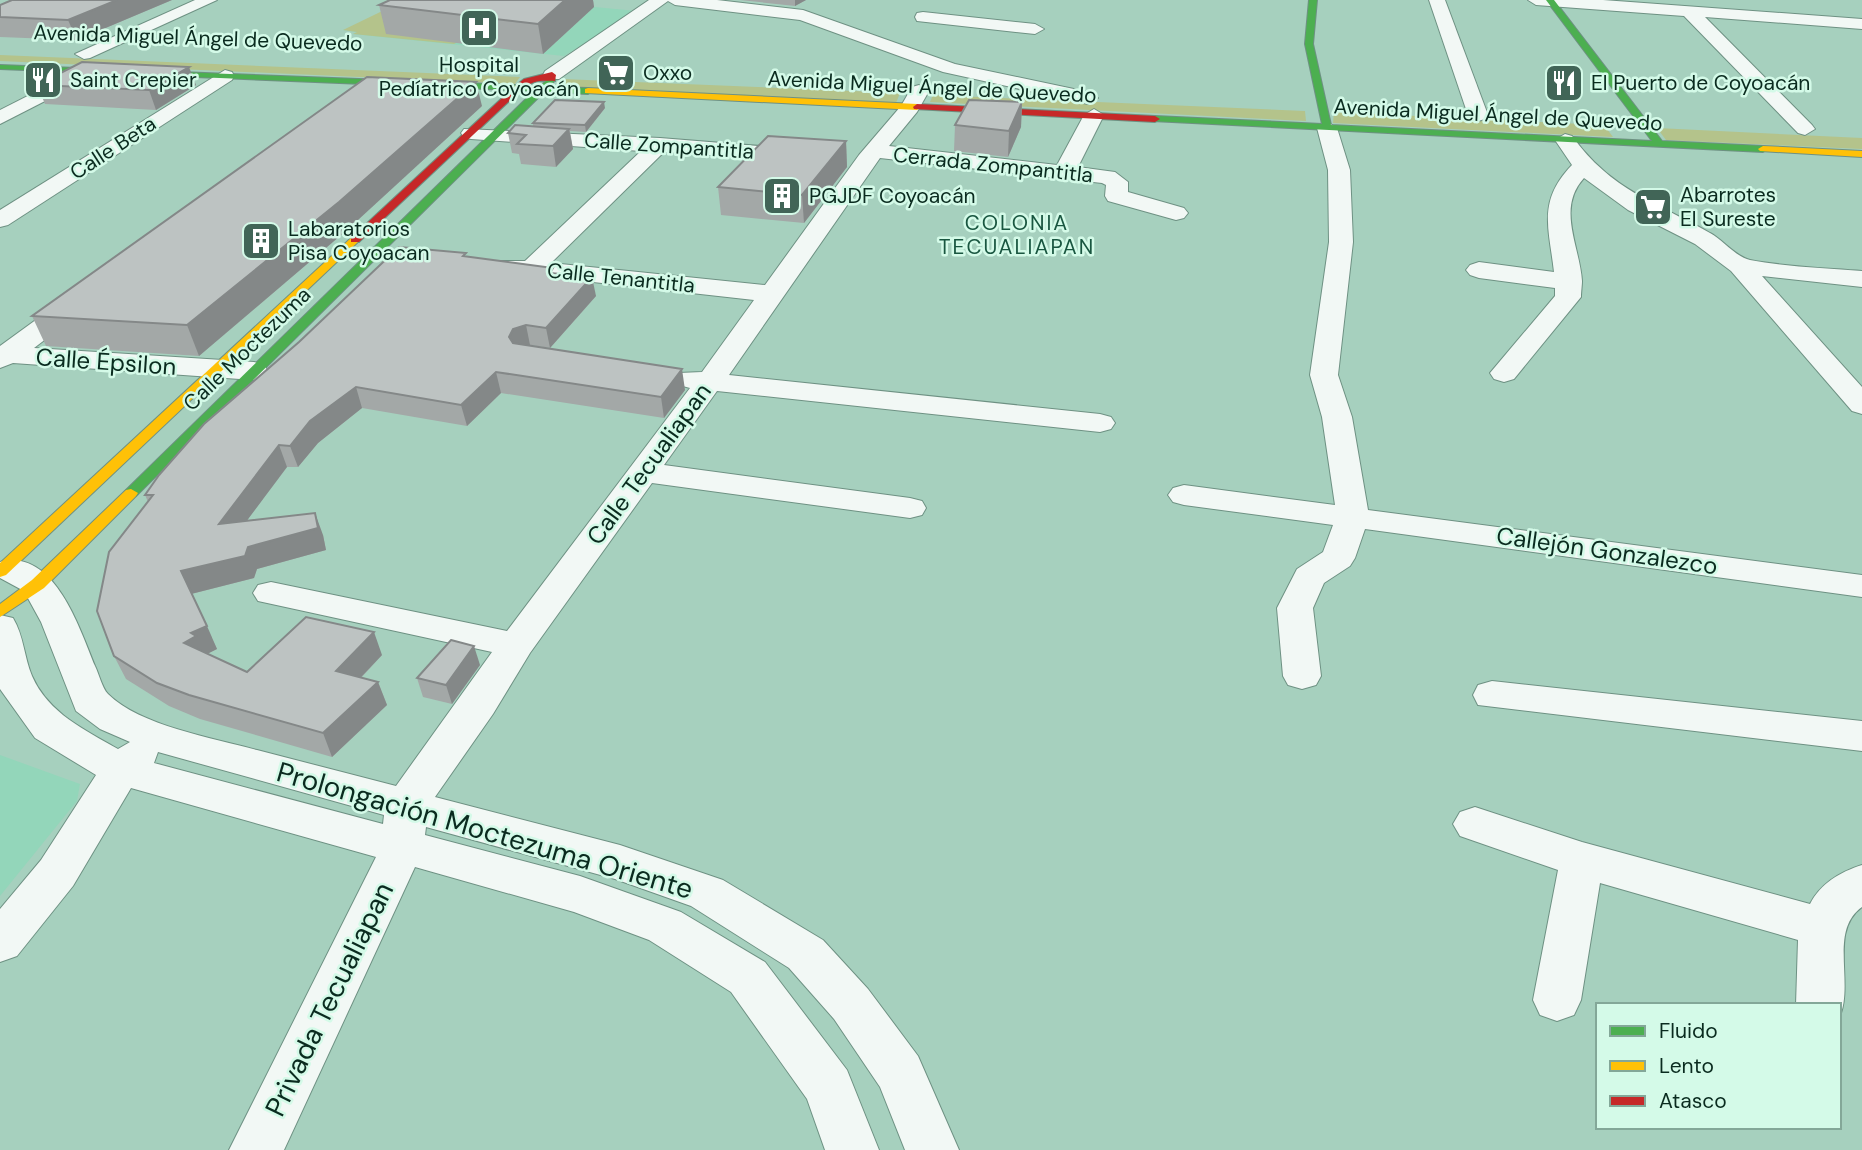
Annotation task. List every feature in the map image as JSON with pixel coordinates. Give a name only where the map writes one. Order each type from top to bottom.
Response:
[{"type":"main road","points":[[1313,0],[1309,44],[1325,113]]},
{"type":"main road","points":[[1545,0],[1659,144]]},
{"type":"main road","name":"Avenida Miguel Ángel de Quevedo","points":[[0,51],[225,76],[518,88]]},
{"type":"main road","name":"Avenida Miguel Ángel de Quevedo","points":[[0,67],[87,62],[914,99],[1325,113],[1565,140],[1862,154]]},
{"type":"main road","name":"Calle Moctezuma","points":[[0,612],[15,574],[216,369],[518,88],[527,81],[549,82]]},
{"type":"main road","name":"Calle Moctezuma","points":[[15,574],[254,371],[498,135],[549,82]]},
{"type":"main road","name":"Avenida Miguel Ángel de Quevedo","points":[[914,99],[977,93],[1095,104]]},
{"type":"main road","name":"Avenida Miguel Ángel de Quevedo","points":[[1619,121],[1668,123]]},
{"type":"main road","points":[[1781,128],[1810,130]]},
{"type":"street","points":[[0,118],[87,62],[209,0]]},
{"type":"street","points":[[549,82],[660,0]]},
{"type":"street","points":[[675,0],[743,3],[812,18],[888,48],[973,74],[1095,104],[1063,173]]},
{"type":"street","points":[[888,48],[941,0]]},
{"type":"street","points":[[1437,0],[1478,115]]},
{"type":"street","points":[[1545,0],[1862,24]]},
{"type":"street","points":[[1810,0],[1826,20]]},
{"type":"street","points":[[1689,11],[1810,130]]},
{"type":"street","points":[[923,17],[1035,29]]},
{"type":"street","name":"Calle Beta","points":[[0,220],[225,76]]},
{"type":"street","points":[[334,108],[367,82]]},
{"type":"street","name":"Calle Tecualiapan","points":[[404,826],[516,645],[772,294],[852,157],[914,99]]},
{"type":"street","points":[[1302,676],[1295,608],[1309,577],[1338,558],[1353,516],[1337,417],[1324,375],[1341,243],[1339,170],[1325,113]]},
{"type":"street","name":"Calle Zompantitla","points":[[471,133],[852,157]]},
{"type":"street","points":[[1565,140],[1583,166],[1636,205],[1703,239],[1740,266],[1862,405]]},
{"type":"street","points":[[533,268],[660,144]]},
{"type":"street","name":"Cerrada Zompantitla","points":[[852,157],[1115,179],[1116,196],[1176,213]]},
{"type":"street","points":[[1504,373],[1568,298],[1570,282],[1556,210],[1567,180],[1583,166]]},
{"type":"street","points":[[344,249],[402,255]]},
{"type":"street","name":"Calle Tenantitla","points":[[480,263],[772,294]]},
{"type":"street","points":[[1740,266],[1862,279]]},
{"type":"street","points":[[1479,270],[1570,282]]},
{"type":"street","points":[[3,357],[90,292]]},
{"type":"street","name":"Calle Épsilon","points":[[3,357],[254,371]]},
{"type":"street","points":[[664,375],[1100,423]]},
{"type":"street","points":[[643,472],[910,508]]},
{"type":"street","name":"Callejón Gonzalezco","points":[[1184,495],[1862,586]]},
{"type":"street","name":"Prolongación Moctezuma Oriente","points":[[15,574],[59,622],[90,701],[114,719],[665,926],[748,977],[829,1087],[852,1150]]},
{"type":"street","points":[[271,593],[516,645]]},
{"type":"street","name":"Prolongación Moctezuma Oriente","points":[[0,627],[14,680],[49,728],[121,770],[404,826],[620,863],[707,893],[806,954],[851,1004],[900,1073],[933,1150]]},
{"type":"street","points":[[1492,695],[1862,736]]},
{"type":"street","points":[[0,942],[57,873],[121,770],[158,737]]},
{"type":"street","points":[[1475,824],[1582,860],[1822,928]]},
{"type":"street","name":"Privada Tecualiapan","points":[[256,1150],[404,826]]},
{"type":"street","points":[[1557,1000],[1582,860]]},
{"type":"street","points":[[1821,1003],[1822,928],[1834,902],[1862,883]]},
{"type":"shaded area","points":[[405,0],[487,27],[454,44],[353,34],[357,32],[343,30]]},
{"type":"shaded area","name":"Hospital Pedíatrico Coyoacán","points":[[520,0],[637,11],[564,56],[353,34],[357,32],[343,30]]},
{"type":"shaded area","points":[[0,55],[520,77],[515,84],[0,61]]},
{"type":"shaded area","points":[[562,79],[900,93],[896,103],[557,86]]},
{"type":"shaded area","points":[[933,95],[1305,111],[1306,121],[930,102]]},
{"type":"shaded area","points":[[1334,112],[1604,125],[1613,137],[1333,123]]},
{"type":"shaded area","points":[[1657,128],[1862,138],[1862,149],[1666,140]]},
{"type":"shaded area","points":[[0,755],[80,784],[77,801],[0,896]]},
{"type":"building","points":[[12,0],[117,0],[68,20],[0,17],[0,5]]},
{"type":"building","points":[[390,0],[565,0],[538,24],[379,5]]},
{"type":"building","points":[[82,62],[189,67],[149,90],[37,85]]},
{"type":"building","name":"Labaratorios Pisa Coyoacan","points":[[367,77],[476,82],[339,202],[187,325],[32,316]]},
{"type":"building","points":[[555,100],[604,102],[585,125],[533,123]]},
{"type":"building","points":[[969,100],[1022,102],[1009,131],[955,125]]},
{"type":"building","points":[[515,125],[569,129],[553,146],[517,144],[526,135],[508,133]]},
{"type":"building","points":[[768,136],[846,141],[802,195],[718,187]]},
{"type":"building","points":[[399,247],[466,253],[463,256],[553,268],[550,273],[592,277],[546,328],[526,325],[513,329],[509,337],[513,343],[682,369],[661,397],[496,372],[461,405],[356,387],[310,421],[290,446],[279,445],[219,524],[315,513],[318,528],[248,547],[245,556],[181,571],[207,626],[191,633],[196,636],[184,643],[247,672],[306,617],[374,632],[336,671],[378,682],[323,733],[189,695],[157,683],[114,656],[97,611],[109,552],[153,495],[145,495],[159,475],[204,424],[299,342]]},
{"type":"building","points":[[451,640],[474,646],[446,685],[417,678]]},
{"type":"traffic: fast","points":[[1313,0],[1309,44],[1327,128]]},
{"type":"traffic: fast","points":[[1550,0],[1659,144]]},
{"type":"traffic: fast","points":[[0,67],[588,91]]},
{"type":"traffic: fast","points":[[131,493],[552,79]]},
{"type":"traffic: fast","points":[[1155,119],[1763,149]]},
{"type":"traffic: slow","points":[[588,91],[917,107]]},
{"type":"traffic: slow","points":[[1763,149],[1862,154]]},
{"type":"traffic: slow","points":[[0,572],[355,240]]},
{"type":"traffic: slow","points":[[0,612],[38,584],[131,493]]},
{"type":"traffic: jam","points":[[355,240],[518,88],[527,81],[552,75],[552,79]]},
{"type":"traffic: jam","points":[[917,107],[1155,119]]},
{"type":"place","name":"Hospital Pedíatrico Coyoacán","points":[[479,28]]},
{"type":"place","name":"Oxxo","points":[[616,73]]},
{"type":"place","name":"Saint Crepier","points":[[43,80]]},
{"type":"place","name":"El Puerto de Coyoacán","points":[[1564,83]]},
{"type":"place","name":"PGJDF Coyoacán","points":[[782,196]]},
{"type":"place","name":"Abarrotes El Sureste","points":[[1653,207]]},
{"type":"place","name":"Labaratorios Pisa Coyoacan","points":[[261,241]]},
{"type":"district","name":"COLONIA TECUALIAPAN","points":[[1017,235]]}]
